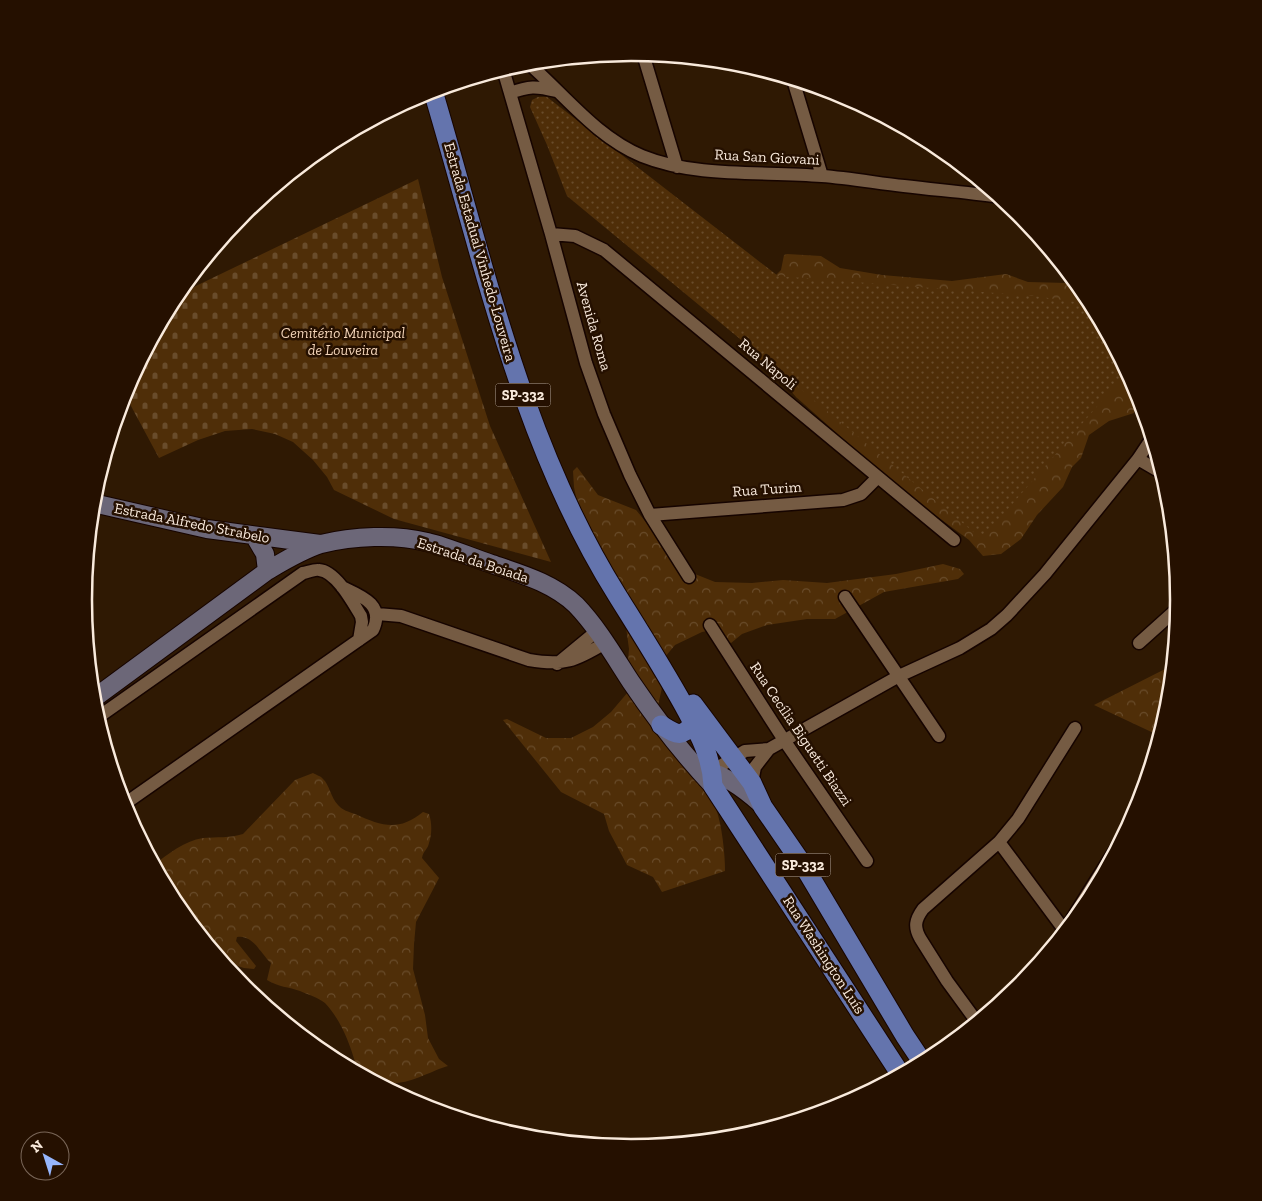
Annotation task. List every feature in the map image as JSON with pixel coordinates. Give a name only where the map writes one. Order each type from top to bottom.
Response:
[{"type":"main road","name":"Estrada Estadual Vinhedo-Louveira","points":[[435,98],[502,330],[537,431],[555,475],[595,557],[669,677]]},
{"type":"main road","name":"Estrada Alfredo Strabelo","points":[[100,505],[207,529],[255,537],[321,544]]},
{"type":"main road","points":[[255,537],[265,554],[267,571]]},
{"type":"main road","name":"Estrada da Boiada","points":[[100,694],[267,571],[291,557],[321,544],[372,537],[401,538],[427,542],[518,573],[554,588],[575,604],[601,637],[661,725],[693,765],[713,779]]},
{"type":"main road","name":"SP-332","points":[[669,677],[706,747],[713,779]]},
{"type":"main road","name":"SP-332","points":[[669,677],[700,712],[752,783],[763,806],[809,875],[919,1057]]},
{"type":"main road","points":[[661,725],[679,734],[686,732],[694,723]]},
{"type":"main road","points":[[713,779],[736,783],[763,806]]},
{"type":"main road","name":"Rua Washington Luís","points":[[713,779],[761,859],[898,1070]]},
{"type":"main road","points":[[761,859],[786,841]]},
{"type":"street","points":[[645,61],[677,166]]},
{"type":"street","name":"Rua San Giovani","points":[[536,70],[604,132],[625,147],[641,155],[677,166],[822,176],[982,191]]},
{"type":"street","name":"Avenida Roma","points":[[505,77],[586,363],[604,414],[630,475],[650,515],[689,577]]},
{"type":"street","points":[[510,93],[535,86],[557,91]]},
{"type":"street","points":[[795,87],[822,176]]},
{"type":"street","name":"Rua Napoli","points":[[551,234],[575,236],[604,250],[954,540]]},
{"type":"street","points":[[752,783],[755,767],[769,749],[899,676],[972,641],[1007,615],[1045,574],[1147,445]]},
{"type":"street","points":[[1138,459],[1154,468]]},
{"type":"street","name":"Rua Turim","points":[[650,515],[843,500],[861,494],[878,477]]},
{"type":"street","points":[[104,713],[303,573],[319,570],[331,574],[342,587],[361,616],[359,640]]},
{"type":"street","points":[[130,800],[373,630],[377,614],[367,600],[342,587]]},
{"type":"street","points":[[845,597],[939,736]]},
{"type":"street","points":[[377,614],[401,616],[529,660],[557,664],[601,637]]},
{"type":"street","points":[[1139,643],[1170,616]]},
{"type":"street","name":"Rua Cecília Biguetti Biazzi","points":[[710,625],[784,740],[867,861]]},
{"type":"street","points":[[973,1017],[916,931],[917,917],[922,909],[999,842],[1018,818],[1075,728]]},
{"type":"street","points":[[713,779],[734,758],[745,751],[769,749]]},
{"type":"street","points":[[999,842],[1062,925]]},
{"type":"green space","points":[[538,97],[547,97],[778,276],[1034,296],[1080,302],[1098,331],[1122,378],[982,539],[567,196],[530,107],[532,100]]},
{"type":"green space","name":"Cemitério Municipal de Louveira","points":[[418,179],[442,277],[490,426],[551,562],[394,519],[334,490],[327,477],[313,460],[293,442],[275,434],[252,429],[225,431],[198,440],[159,458],[129,403],[147,362],[164,331],[192,288]]},
{"type":"green space","points":[[784,255],[821,256],[840,268],[882,275],[952,281],[1006,274],[1028,282],[1067,283],[1098,331],[1115,362],[1134,408],[1134,413],[1109,421],[1089,435],[1081,458],[1072,467],[1063,487],[1037,515],[1021,539],[1001,554],[983,556],[969,540],[900,489],[796,397],[772,369],[755,356],[752,343],[769,282],[781,270]]},
{"type":"green space","points":[[577,467],[598,495],[636,510],[677,560],[695,574],[715,582],[752,583],[783,580],[827,583],[896,574],[943,564],[960,569],[964,574],[958,579],[884,592],[835,619],[807,619],[767,625],[742,634],[731,643],[712,630],[702,632],[675,645],[665,657],[663,683],[654,724],[696,776],[711,798],[720,823],[725,871],[662,892],[653,877],[627,865],[609,831],[604,814],[561,792],[503,720],[507,719],[546,738],[571,738],[593,727],[611,712],[628,692],[629,649],[626,627],[586,547],[574,487],[573,471]]},
{"type":"green space","points":[[1166,668],[1154,733],[1094,705]]},
{"type":"green space","points":[[313,773],[321,777],[340,807],[374,822],[398,825],[423,812],[429,814],[431,836],[422,858],[439,878],[416,922],[413,969],[425,1015],[428,1038],[439,1059],[448,1066],[411,1080],[396,1083],[381,1078],[355,1062],[343,1031],[325,1003],[300,991],[279,986],[267,980],[271,963],[252,942],[243,937],[237,937],[236,941],[256,966],[254,969],[234,965],[203,929],[159,861],[189,842],[203,838],[243,834],[295,780]]}]
